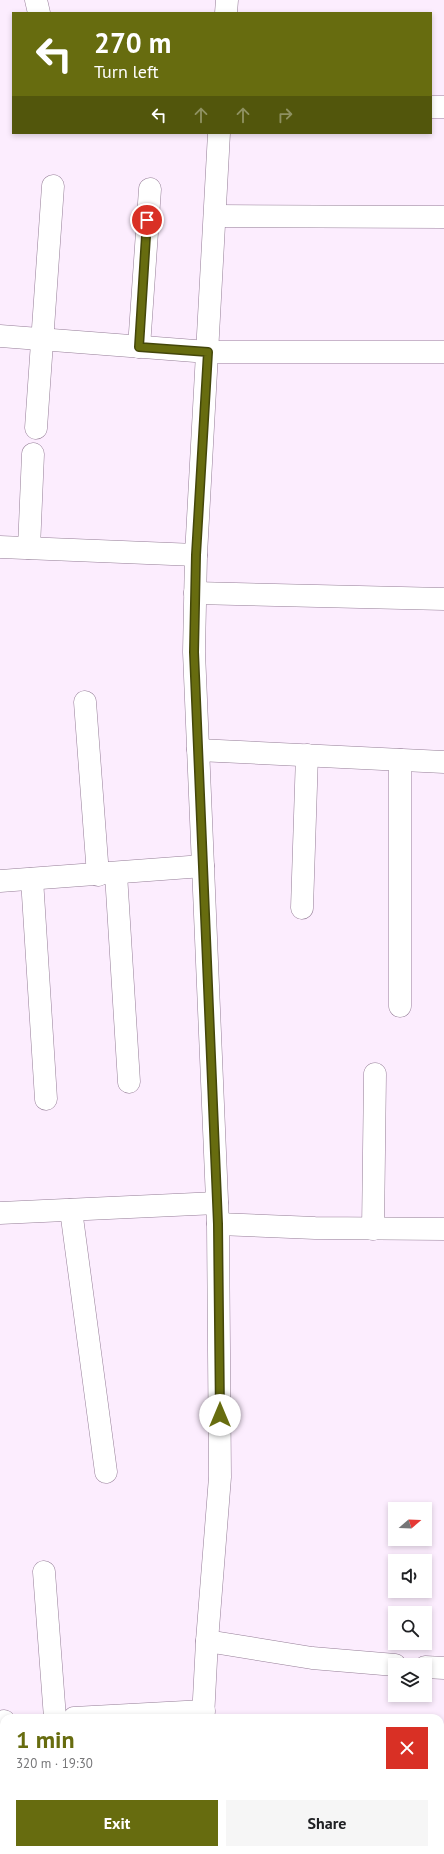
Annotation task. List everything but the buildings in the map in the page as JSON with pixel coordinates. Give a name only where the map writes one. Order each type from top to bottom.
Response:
[{"type":"street","points":[[36,0],[39,12]]},
{"type":"street","points":[[226,12],[227,0]]},
{"type":"street","points":[[432,107],[444,107]]},
{"type":"street","points":[[204,1714],[207,1641],[220,1477],[218,1224],[194,652],[196,555],[219,134]]},
{"type":"street","points":[[36,428],[53,186]]},
{"type":"street","points":[[139,347],[150,189]]},
{"type":"street","points":[[215,216],[444,217]]},
{"type":"street","points":[[0,336],[208,352],[444,352]]},
{"type":"street","points":[[29,548],[32,454]]},
{"type":"street","points":[[0,547],[196,555]]},
{"type":"street","points":[[195,593],[444,599]]},
{"type":"street","points":[[85,702],[107,874],[129,1082]]},
{"type":"street","points":[[198,750],[444,762]]},
{"type":"street","points":[[302,908],[307,755]]},
{"type":"street","points":[[400,760],[400,1006]]},
{"type":"street","points":[[0,881],[203,866]]},
{"type":"street","points":[[32,879],[46,1099]]},
{"type":"street","points":[[373,1229],[375,1074]]},
{"type":"street","points":[[0,1213],[217,1203]]},
{"type":"street","points":[[72,1210],[106,1472]]},
{"type":"street","points":[[218,1224],[373,1229],[444,1229]]},
{"type":"street","points":[[44,1572],[55,1714]]},
{"type":"street","points":[[207,1641],[312,1658],[388,1664]]},
{"type":"street","points":[[432,1667],[444,1668]]},
{"type":"route","points":[[147,220],[139,347],[208,352],[196,555],[194,652],[218,1224],[220,1415]]}]
